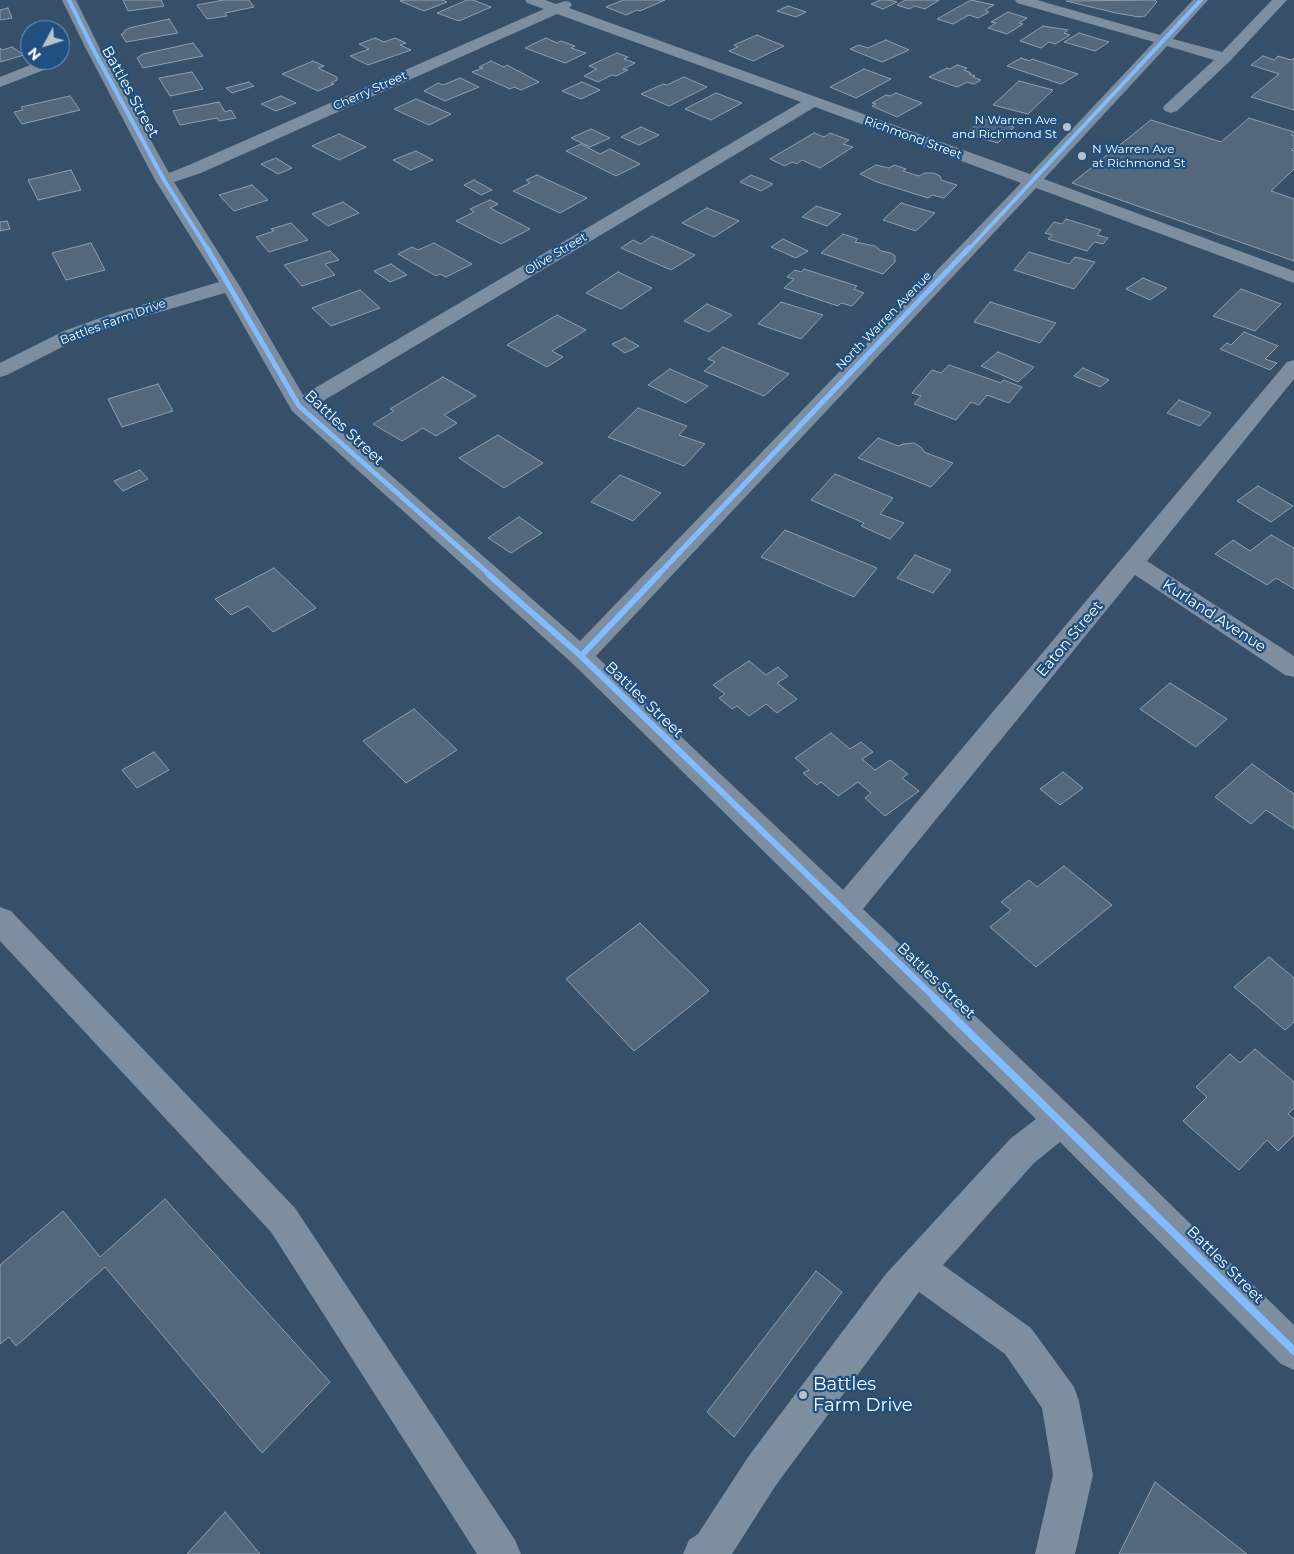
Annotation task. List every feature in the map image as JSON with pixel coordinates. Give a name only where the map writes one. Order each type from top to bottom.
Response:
[{"type":"street","name":"Battles Street","points":[[69,0],[71,54],[164,180],[230,285],[299,406],[581,656],[1061,1120],[1294,1351]]},
{"type":"street","name":"Richmond Street","points":[[532,0],[1294,277]]},
{"type":"street","name":"Cherry Street","points":[[164,180],[194,169],[576,0]]},
{"type":"street","points":[[1022,0],[1225,58]]},
{"type":"street","name":"North Warren Avenue","points":[[581,656],[1032,182],[1201,0]]},
{"type":"street","points":[[1171,108],[1225,58],[1280,0]]},
{"type":"street","points":[[0,82],[71,54]]},
{"type":"street","name":"Olive Street","points":[[299,406],[814,101]]},
{"type":"street","name":"Battles Farm Drive","points":[[0,371],[71,335],[126,315],[230,285]]},
{"type":"street","name":"Eaton Street","points":[[845,910],[1294,366]]},
{"type":"street","name":"Kurland Avenue","points":[[1133,563],[1294,668]]},
{"type":"street","points":[[0,920],[283,1220],[501,1554]]},
{"type":"street","points":[[712,1552],[762,1471],[898,1288],[1022,1151],[1061,1120]]},
{"type":"street","points":[[916,1268],[1018,1341],[1060,1401],[1073,1475],[1055,1554]]},
{"type":"building","points":[[123,0],[161,0],[164,6],[128,11]]},
{"type":"building","points":[[224,0],[249,0],[254,7],[225,13],[227,16],[207,19],[197,5]]},
{"type":"building","points":[[442,0],[447,2],[424,11],[400,1]]},
{"type":"building","points":[[467,0],[473,0],[491,7],[459,21],[437,13]]},
{"type":"building","points":[[623,0],[665,0],[626,15],[606,7]]},
{"type":"building","points":[[880,0],[897,2],[883,9],[871,4]]},
{"type":"building","points":[[905,0],[939,0],[925,9],[915,6],[909,9],[897,5]]},
{"type":"building","points":[[971,0],[994,5],[985,10],[989,12],[978,18],[969,15],[953,24],[937,19]]},
{"type":"building","points":[[1155,0],[1157,2],[1145,16],[1139,17],[1066,1]]},
{"type":"building","points":[[788,6],[806,12],[796,17],[777,11]]},
{"type":"building","points":[[8,8],[12,18],[0,20],[0,10]]},
{"type":"building","points":[[1008,12],[1027,18],[1019,23],[1023,24],[1007,34],[988,28],[996,23],[991,22]]},
{"type":"building","points":[[169,19],[178,33],[126,42],[121,34],[124,34],[124,31],[129,28]]},
{"type":"building","points":[[1043,26],[1068,30],[1064,33],[1070,35],[1055,44],[1049,42],[1041,48],[1020,41]]},
{"type":"building","points":[[1079,33],[1109,42],[1095,51],[1064,42]]},
{"type":"building","points":[[757,35],[784,46],[753,61],[729,51],[738,47],[734,45]]},
{"type":"building","points":[[375,38],[384,42],[395,38],[406,43],[400,45],[411,50],[368,65],[350,56],[369,49],[359,44]]},
{"type":"building","points":[[546,38],[557,43],[561,41],[575,46],[571,48],[586,53],[565,63],[525,48]]},
{"type":"building","points":[[886,40],[909,50],[882,62],[850,49],[859,45],[868,48]]},
{"type":"building","points":[[193,43],[203,56],[143,68],[137,58],[143,54]]},
{"type":"building","points":[[12,47],[20,52],[20,56],[0,62],[0,48],[2,50]]},
{"type":"building","points":[[617,53],[628,57],[624,59],[635,63],[623,69],[628,70],[598,82],[584,76],[597,69],[589,66]]},
{"type":"building","points":[[1263,56],[1274,60],[1278,56],[1291,60],[1294,58],[1294,110],[1251,97],[1279,74],[1251,65]]},
{"type":"building","points":[[1021,58],[1030,61],[1032,59],[1078,74],[1061,84],[1007,66]]},
{"type":"building","points":[[313,61],[324,66],[318,68],[337,77],[337,80],[331,83],[334,84],[318,91],[282,74]]},
{"type":"building","points":[[491,61],[504,67],[507,65],[539,82],[521,90],[514,87],[510,89],[472,72],[483,68],[479,67]]},
{"type":"building","points":[[957,65],[967,68],[964,70],[981,80],[974,84],[967,82],[957,87],[929,77],[947,68],[950,69]]},
{"type":"building","points":[[864,69],[891,79],[856,98],[830,87]]},
{"type":"building","points":[[192,72],[203,89],[170,96],[159,78]]},
{"type":"building","points":[[684,77],[707,87],[669,106],[641,94],[663,84],[667,85]]},
{"type":"building","points":[[460,78],[479,87],[445,101],[424,91],[438,83],[443,85]]},
{"type":"building","points":[[1019,81],[1053,90],[1028,114],[993,105]]},
{"type":"building","points":[[249,82],[254,86],[232,93],[226,88]]},
{"type":"building","points":[[582,82],[600,90],[581,99],[562,91]]},
{"type":"building","points":[[716,93],[742,103],[711,120],[685,109]]},
{"type":"building","points":[[896,93],[922,103],[897,117],[872,106],[876,104],[872,103],[886,95],[890,96]]},
{"type":"building","points":[[70,96],[80,110],[22,124],[14,112],[23,110],[21,107]]},
{"type":"building","points":[[281,96],[296,103],[276,111],[261,104]]},
{"type":"building","points":[[416,99],[451,114],[429,125],[394,109]]},
{"type":"building","points":[[219,102],[225,112],[231,110],[236,118],[219,121],[217,118],[180,125],[173,111]]},
{"type":"building","points":[[1249,118],[1294,132],[1291,135],[1294,136],[1294,148],[1291,150],[1294,151],[1294,169],[1271,191],[1294,199],[1294,261],[1072,183],[1151,120],[1221,142]]},
{"type":"building","points":[[983,119],[1014,127],[998,143],[966,134]]},
{"type":"building","points":[[641,127],[659,135],[639,145],[621,137]]},
{"type":"building","points":[[591,129],[610,138],[590,147],[571,138]]},
{"type":"building","points":[[814,133],[824,137],[830,133],[849,140],[843,144],[853,147],[820,168],[802,160],[797,164],[792,162],[785,166],[770,159]]},
{"type":"building","points":[[339,134],[366,147],[339,160],[312,146]]},
{"type":"building","points":[[581,144],[600,154],[610,149],[640,164],[616,176],[566,151]]},
{"type":"building","points":[[416,151],[433,160],[411,170],[393,160]]},
{"type":"building","points":[[276,158],[292,168],[278,174],[261,164]]},
{"type":"building","points":[[876,165],[889,168],[894,165],[906,169],[903,171],[919,176],[925,173],[934,173],[940,176],[941,180],[957,185],[944,198],[932,195],[928,198],[877,182],[860,174]]},
{"type":"building","points":[[71,170],[81,190],[38,200],[28,180]]},
{"type":"building","points":[[537,175],[587,198],[560,213],[513,191],[530,183],[526,180]]},
{"type":"building","points":[[751,175],[773,184],[761,191],[740,182]]},
{"type":"building","points":[[474,180],[492,190],[481,195],[464,185]]},
{"type":"building","points":[[252,185],[268,200],[234,211],[219,195]]},
{"type":"building","points":[[490,200],[498,204],[490,208],[530,229],[501,244],[456,221],[474,212],[470,209]]},
{"type":"building","points":[[343,202],[359,213],[328,226],[312,214]]},
{"type":"building","points":[[901,203],[935,213],[916,231],[883,220]]},
{"type":"building","points":[[816,206],[841,214],[827,226],[802,217]]},
{"type":"building","points":[[707,208],[739,221],[714,237],[682,223]]},
{"type":"building","points":[[1066,219],[1101,230],[1097,235],[1108,238],[1103,244],[1094,242],[1087,251],[1048,239],[1052,235],[1045,233],[1054,222],[1062,224]]},
{"type":"building","points":[[7,221],[10,229],[0,231],[0,222]]},
{"type":"building","points":[[291,223],[308,240],[269,252],[256,237],[274,231],[271,229]]},
{"type":"building","points":[[843,234],[858,239],[855,242],[875,246],[881,251],[891,253],[895,256],[895,262],[883,274],[821,253]]},
{"type":"building","points":[[652,236],[695,255],[671,270],[621,248],[633,240],[641,244]]},
{"type":"building","points":[[783,239],[808,251],[796,258],[771,247]]},
{"type":"building","points":[[91,243],[105,270],[66,280],[52,253]]},
{"type":"building","points":[[434,243],[472,264],[446,277],[440,274],[436,276],[398,254],[412,247],[418,250]]},
{"type":"building","points":[[330,251],[339,260],[325,264],[335,275],[302,286],[284,265]]},
{"type":"building","points":[[1029,252],[1069,264],[1075,257],[1095,262],[1074,289],[1014,270]]},
{"type":"building","points":[[391,264],[407,275],[390,282],[374,271]]},
{"type":"building","points":[[804,269],[857,286],[854,289],[864,293],[852,306],[841,303],[838,306],[784,288],[794,279],[787,277],[795,270],[801,272]]},
{"type":"building","points":[[618,272],[652,288],[621,309],[586,293]]},
{"type":"building","points":[[1143,278],[1167,288],[1150,300],[1126,289]]},
{"type":"building","points":[[1241,289],[1281,304],[1255,331],[1213,316]]},
{"type":"building","points":[[360,290],[380,308],[331,326],[312,308]]},
{"type":"building","points":[[781,302],[823,315],[801,339],[758,324]]},
{"type":"building","points":[[990,302],[1056,323],[1040,343],[974,322]]},
{"type":"building","points":[[707,304],[732,315],[709,332],[684,321]]},
{"type":"building","points":[[557,315],[586,330],[552,351],[563,357],[547,367],[507,345]]},
{"type":"building","points":[[1244,332],[1278,346],[1265,359],[1277,363],[1270,370],[1220,349],[1227,343],[1231,345]]},
{"type":"building","points":[[625,338],[639,346],[625,353],[612,344]]},
{"type":"building","points":[[723,347],[789,374],[764,396],[704,371],[715,362],[708,359]]},
{"type":"building","points":[[998,352],[1034,367],[1018,382],[981,366]]},
{"type":"building","points":[[949,365],[1001,383],[1003,380],[1022,387],[1009,403],[987,395],[979,405],[971,402],[956,420],[914,404],[921,396],[912,393],[932,370],[941,373]]},
{"type":"building","points":[[1083,368],[1109,380],[1100,387],[1074,376]]},
{"type":"building","points":[[670,369],[708,386],[686,403],[648,385]]},
{"type":"building","points":[[443,377],[476,396],[444,415],[457,423],[436,436],[423,428],[402,441],[373,424],[394,411],[390,409]]},
{"type":"building","points":[[158,384],[173,411],[122,427],[108,399]]},
{"type":"building","points":[[1179,400],[1211,413],[1200,426],[1167,413]]},
{"type":"building","points":[[638,408],[687,426],[679,435],[705,444],[684,466],[608,437]]},
{"type":"building","points":[[498,435],[543,463],[504,488],[459,458]]},
{"type":"building","points":[[878,438],[898,446],[914,443],[922,448],[924,452],[953,463],[931,487],[858,458]]},
{"type":"building","points":[[140,470],[148,479],[123,491],[114,481]]},
{"type":"building","points":[[835,474],[893,498],[880,514],[904,523],[890,539],[861,526],[864,523],[811,500]]},
{"type":"building","points":[[620,475],[661,493],[633,521],[591,502]]},
{"type":"building","points":[[1258,486],[1293,506],[1271,522],[1237,501]]},
{"type":"building","points":[[519,517],[542,533],[511,553],[488,538]]},
{"type":"building","points":[[785,530],[877,568],[854,597],[761,557]]},
{"type":"building","points":[[1271,535],[1294,548],[1294,589],[1276,578],[1267,585],[1215,554],[1233,540],[1250,551]]},
{"type":"building","points":[[915,555],[951,570],[933,593],[897,578]]},
{"type":"building","points":[[274,568],[316,608],[273,632],[248,606],[231,615],[215,599]]},
{"type":"building","points":[[749,661],[766,675],[778,667],[788,676],[777,683],[797,699],[777,713],[766,704],[749,716],[737,706],[732,709],[719,698],[725,694],[713,685]]},
{"type":"building","points":[[1170,683],[1227,719],[1196,747],[1140,709]]},
{"type":"building","points":[[414,709],[457,750],[406,783],[363,741]]},
{"type":"building","points":[[831,733],[850,749],[861,742],[873,752],[862,759],[875,770],[890,760],[908,774],[902,778],[919,791],[885,816],[865,798],[871,793],[858,782],[838,796],[821,782],[817,785],[803,773],[809,770],[795,758]]},
{"type":"building","points":[[154,752],[169,770],[137,788],[122,770]]},
{"type":"building","points":[[1252,764],[1294,794],[1294,829],[1266,810],[1251,824],[1215,797]]},
{"type":"building","points":[[1063,772],[1083,788],[1060,805],[1040,789]]},
{"type":"building","points":[[1064,866],[1112,905],[1036,967],[990,927],[1011,910],[1001,902],[1029,880],[1037,887]]},
{"type":"building","points":[[640,923],[709,991],[634,1051],[566,979]]},
{"type":"building","points":[[1269,957],[1294,978],[1294,1022],[1285,1030],[1234,987]]},
{"type":"building","points":[[1255,1049],[1294,1082],[1294,1108],[1288,1114],[1294,1119],[1294,1135],[1278,1151],[1267,1140],[1239,1170],[1183,1121],[1207,1097],[1196,1087],[1230,1054],[1240,1063]]},
{"type":"building","points":[[165,1199],[330,1382],[262,1453],[105,1267],[16,1346],[9,1337],[0,1344],[0,1265],[63,1211],[100,1257]]},
{"type":"building","points":[[816,1271],[842,1292],[734,1437],[707,1412]]},
{"type":"building","points":[[1155,1482],[1247,1554],[1119,1554]]},
{"type":"building","points":[[225,1512],[260,1554],[187,1554]]},
{"type":"cycle path","points":[[69,0],[92,47],[164,180],[230,285],[299,406],[581,656],[1061,1120],[1294,1351]]},
{"type":"cycle path","points":[[581,656],[1032,182],[1201,0]]},
{"type":"place","name":"N Warren Ave and Richmond St","points":[[1067,127]]},
{"type":"place","name":"N Warren Ave at Richmond St","points":[[1082,156]]},
{"type":"place","name":"Battles Farm Drive","points":[[803,1395]]}]
